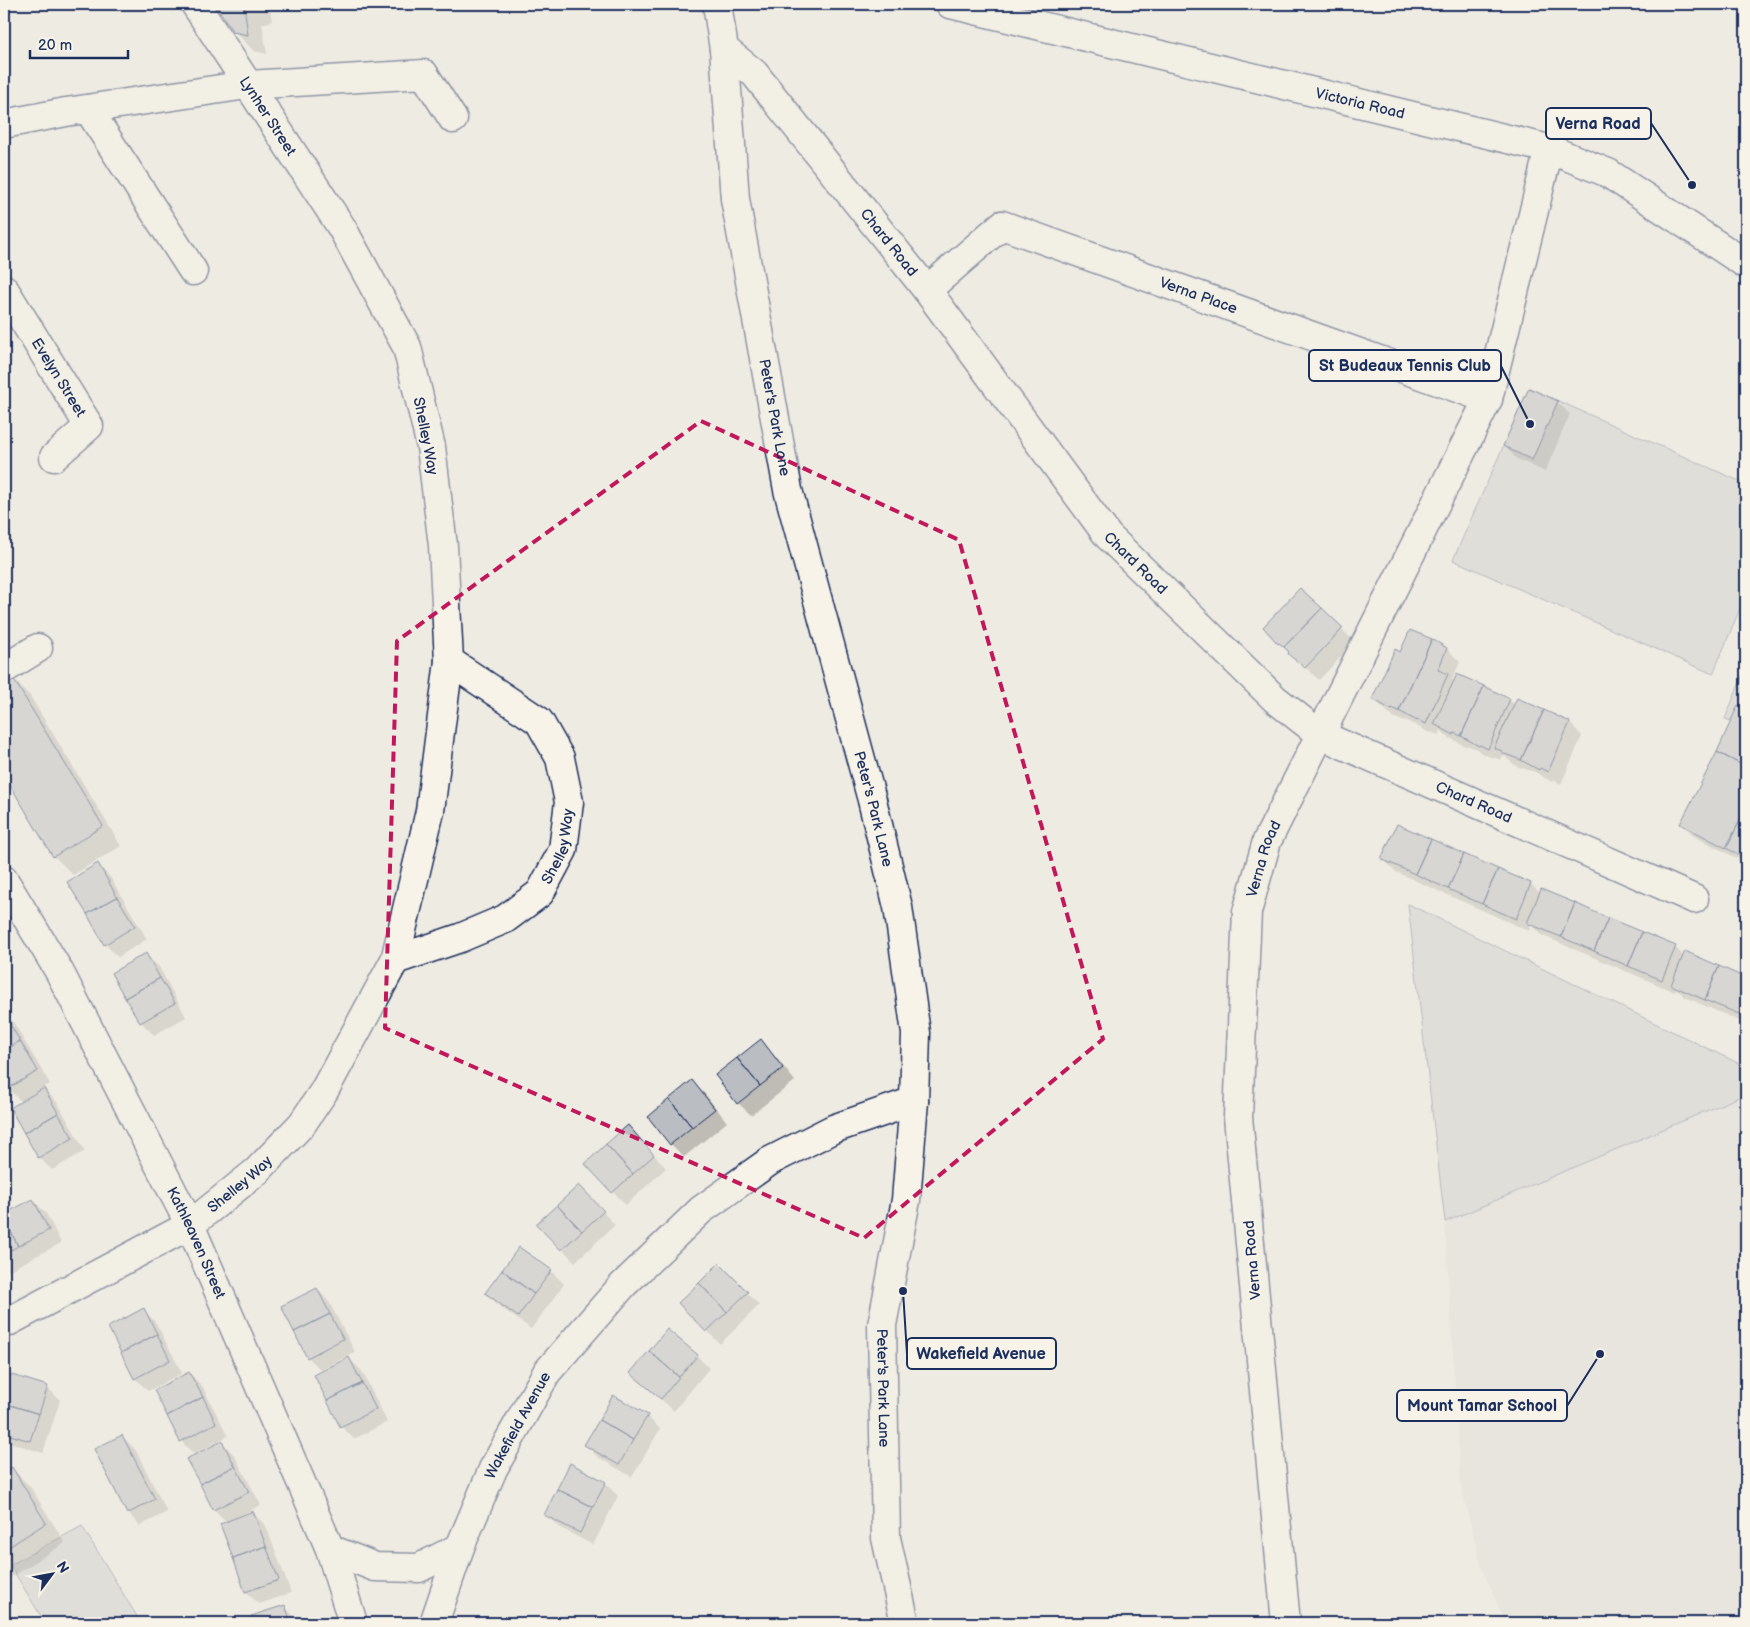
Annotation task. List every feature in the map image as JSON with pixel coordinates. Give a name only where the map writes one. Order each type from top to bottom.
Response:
[{"type":"street","name":"Lynher Street","points":[[195,4],[342,228]]},
{"type":"street","name":"Peter's Park Lane","points":[[717,4],[724,49],[735,199],[788,490],[872,800],[898,907],[916,1033],[914,1101],[906,1200],[882,1325],[886,1538],[905,1623]]},
{"type":"street","name":"Victoria Road","points":[[950,4],[1549,149],[1608,172],[1746,264]]},
{"type":"street","name":"Chard Road","points":[[724,49],[754,73],[927,290],[1108,536],[1276,699],[1321,736],[1694,899]]},
{"type":"street","points":[[4,124],[247,85],[424,74],[453,119]]},
{"type":"street","points":[[88,110],[193,271]]},
{"type":"street","name":"Verna Road","points":[[1286,1623],[1238,1107],[1247,912],[1268,841],[1488,399],[1549,149]]},
{"type":"street","name":"Verna Place","points":[[927,290],[1002,225],[1488,399]]},
{"type":"street","name":"Shelley Way","points":[[4,1324],[190,1226],[257,1171],[302,1124],[324,1091],[395,960],[430,811],[449,661],[442,546],[431,447],[407,347],[342,228]]},
{"type":"street","name":"Evelyn Street","points":[[4,290],[89,426],[54,457]]},
{"type":"street","points":[[4,669],[38,648]]},
{"type":"street","name":"Shelley Way","points":[[395,960],[460,938],[504,919],[540,893],[563,850],[569,802],[560,758],[539,721],[449,661]]},
{"type":"street","name":"Kathleaven Street","points":[[4,880],[59,971],[190,1226],[330,1549],[353,1623]]},
{"type":"street","name":"Wakefield Avenue","points":[[434,1623],[460,1547],[493,1469],[547,1372],[623,1285],[701,1210],[770,1161],[832,1129],[914,1101]]},
{"type":"street","points":[[330,1549],[375,1567],[419,1568],[460,1547]]},
{"type":"highlighted area","points":[[701,421],[959,540],[1103,1039],[864,1238],[385,1028],[397,641]]},
{"type":"shaded area","points":[[1529,388],[1746,484],[1746,594],[1713,674],[1453,560]]},
{"type":"shaded area","points":[[1746,667],[1746,725],[1725,719]]},
{"type":"shaded area","points":[[1408,904],[1746,1067],[1746,1094],[1445,1222]]},
{"type":"shaded area","points":[[1746,1094],[1746,1623],[1506,1623],[1482,1569],[1461,1486],[1445,1222]]},
{"type":"shaded area","points":[[82,1526],[141,1623],[45,1623],[10,1565]]},
{"type":"building","points":[[215,4],[248,4],[244,5],[248,35],[233,32]]},
{"type":"building","points":[[1529,388],[1558,401],[1532,460],[1503,446]]},
{"type":"building","points":[[1300,588],[1322,608],[1284,647],[1278,644],[1263,627]]},
{"type":"building","points":[[1322,608],[1343,628],[1305,668],[1288,654],[1289,652],[1284,647]]},
{"type":"building","points":[[1410,630],[1432,639],[1399,711],[1392,708],[1392,710],[1372,699],[1395,649],[1400,652]]},
{"type":"building","points":[[1432,639],[1447,648],[1438,670],[1448,674],[1426,724],[1399,711]]},
{"type":"building","points":[[1457,674],[1484,686],[1461,736],[1454,733],[1454,735],[1434,724]]},
{"type":"building","points":[[11,675],[103,826],[53,857],[4,775],[4,680]]},
{"type":"building","points":[[1484,686],[1510,699],[1488,749],[1461,736]]},
{"type":"building","points":[[1517,698],[1544,710],[1521,760],[1494,748]]},
{"type":"building","points":[[1738,705],[1746,708],[1746,767],[1717,752]]},
{"type":"building","points":[[1544,710],[1570,722],[1548,772],[1540,768],[1539,770],[1521,760]]},
{"type":"building","points":[[1717,752],[1746,767],[1746,809],[1726,848],[1680,824]]},
{"type":"building","points":[[1746,809],[1746,858],[1726,848]]},
{"type":"building","points":[[1397,824],[1431,839],[1415,874],[1381,859]]},
{"type":"building","points":[[1431,839],[1464,854],[1448,889],[1415,874]]},
{"type":"building","points":[[1464,854],[1498,869],[1482,904],[1448,889]]},
{"type":"building","points":[[98,863],[117,897],[87,914],[67,882]]},
{"type":"building","points":[[1498,869],[1531,883],[1516,919],[1482,904]]},
{"type":"building","points":[[1541,889],[1575,903],[1561,937],[1527,923]]},
{"type":"building","points":[[117,897],[135,926],[104,945],[87,914]]},
{"type":"building","points":[[1575,903],[1608,918],[1594,951],[1561,937]]},
{"type":"building","points":[[1608,918],[1642,932],[1628,966],[1594,951]]},
{"type":"building","points":[[1642,932],[1676,946],[1662,980],[1628,966]]},
{"type":"building","points":[[1685,951],[1719,966],[1705,1000],[1671,985]]},
{"type":"building","points":[[146,953],[160,978],[125,998],[111,973]]},
{"type":"building","points":[[1719,966],[1746,978],[1746,996],[1739,1014],[1705,1000]]},
{"type":"building","points":[[160,978],[175,1003],[140,1023],[125,998]]},
{"type":"building","points":[[1746,996],[1746,1017],[1739,1014]]},
{"type":"building","points":[[4,1014],[20,1041],[4,1051]]},
{"type":"building","points":[[761,1039],[783,1068],[760,1086],[737,1058]]},
{"type":"building","points":[[20,1041],[38,1071],[7,1089],[4,1084],[4,1051]]},
{"type":"building","points":[[737,1058],[760,1086],[737,1104],[715,1075]]},
{"type":"building","points":[[692,1080],[715,1109],[692,1127],[669,1099]]},
{"type":"building","points":[[44,1088],[58,1113],[24,1133],[10,1108]]},
{"type":"building","points":[[669,1099],[692,1127],[670,1145],[648,1117]]},
{"type":"building","points":[[58,1113],[73,1138],[38,1158],[24,1133]]},
{"type":"building","points":[[628,1125],[654,1155],[633,1174],[606,1144]]},
{"type":"building","points":[[606,1144],[633,1174],[612,1193],[585,1164]]},
{"type":"building","points":[[579,1185],[604,1211],[582,1231],[557,1205]]},
{"type":"building","points":[[33,1199],[49,1230],[18,1246],[4,1218],[4,1214]]},
{"type":"building","points":[[557,1205],[582,1231],[561,1250],[536,1224]]},
{"type":"building","points":[[4,1218],[18,1246],[4,1254]]},
{"type":"building","points":[[519,1247],[552,1270],[534,1294],[502,1270]]},
{"type":"building","points":[[719,1263],[748,1292],[727,1312],[699,1283]]},
{"type":"building","points":[[502,1270],[534,1294],[518,1317],[485,1293]]},
{"type":"building","points":[[699,1283],[727,1312],[706,1332],[678,1303]]},
{"type":"building","points":[[317,1288],[330,1314],[294,1332],[281,1306]]},
{"type":"building","points":[[144,1308],[157,1334],[121,1353],[108,1327]]},
{"type":"building","points":[[330,1314],[343,1339],[307,1358],[294,1332]]},
{"type":"building","points":[[667,1329],[698,1355],[679,1377],[649,1351]]},
{"type":"building","points":[[157,1334],[170,1360],[134,1379],[121,1353]]},
{"type":"building","points":[[649,1351],[679,1377],[661,1399],[630,1373]]},
{"type":"building","points":[[349,1357],[362,1383],[327,1401],[314,1375]]},
{"type":"building","points":[[189,1372],[203,1397],[167,1416],[154,1390]]},
{"type":"building","points":[[9,1374],[48,1386],[39,1414],[4,1403],[4,1392]]},
{"type":"building","points":[[362,1383],[376,1409],[340,1427],[327,1401]]},
{"type":"building","points":[[613,1395],[648,1415],[633,1440],[599,1420]]},
{"type":"building","points":[[203,1397],[216,1423],[180,1442],[167,1416]]},
{"type":"building","points":[[4,1403],[39,1414],[30,1441],[4,1433]]},
{"type":"building","points":[[599,1420],[633,1440],[619,1465],[584,1445]]},
{"type":"building","points":[[122,1435],[155,1499],[127,1514],[94,1449]]},
{"type":"building","points":[[222,1441],[235,1466],[200,1484],[186,1459]]},
{"type":"building","points":[[570,1463],[606,1482],[593,1507],[557,1489]]},
{"type":"building","points":[[235,1466],[249,1492],[213,1510],[200,1484]]},
{"type":"building","points":[[12,1467],[46,1523],[4,1550],[4,1472]]},
{"type":"building","points":[[557,1489],[593,1507],[580,1533],[544,1515]]},
{"type":"building","points":[[253,1511],[266,1546],[233,1558],[220,1524]]},
{"type":"building","points":[[266,1546],[279,1580],[245,1592],[233,1558]]},
{"type":"building","points":[[285,1605],[291,1623],[253,1623],[251,1616]]},
{"type":"place","name":"Verna Road","points":[[1692,185]]},
{"type":"place","name":"St Budeaux Tennis Club","points":[[1530,424]]},
{"type":"place","name":"Wakefield Avenue","points":[[903,1291]]},
{"type":"place","name":"Mount Tamar School","points":[[1600,1354]]}]
